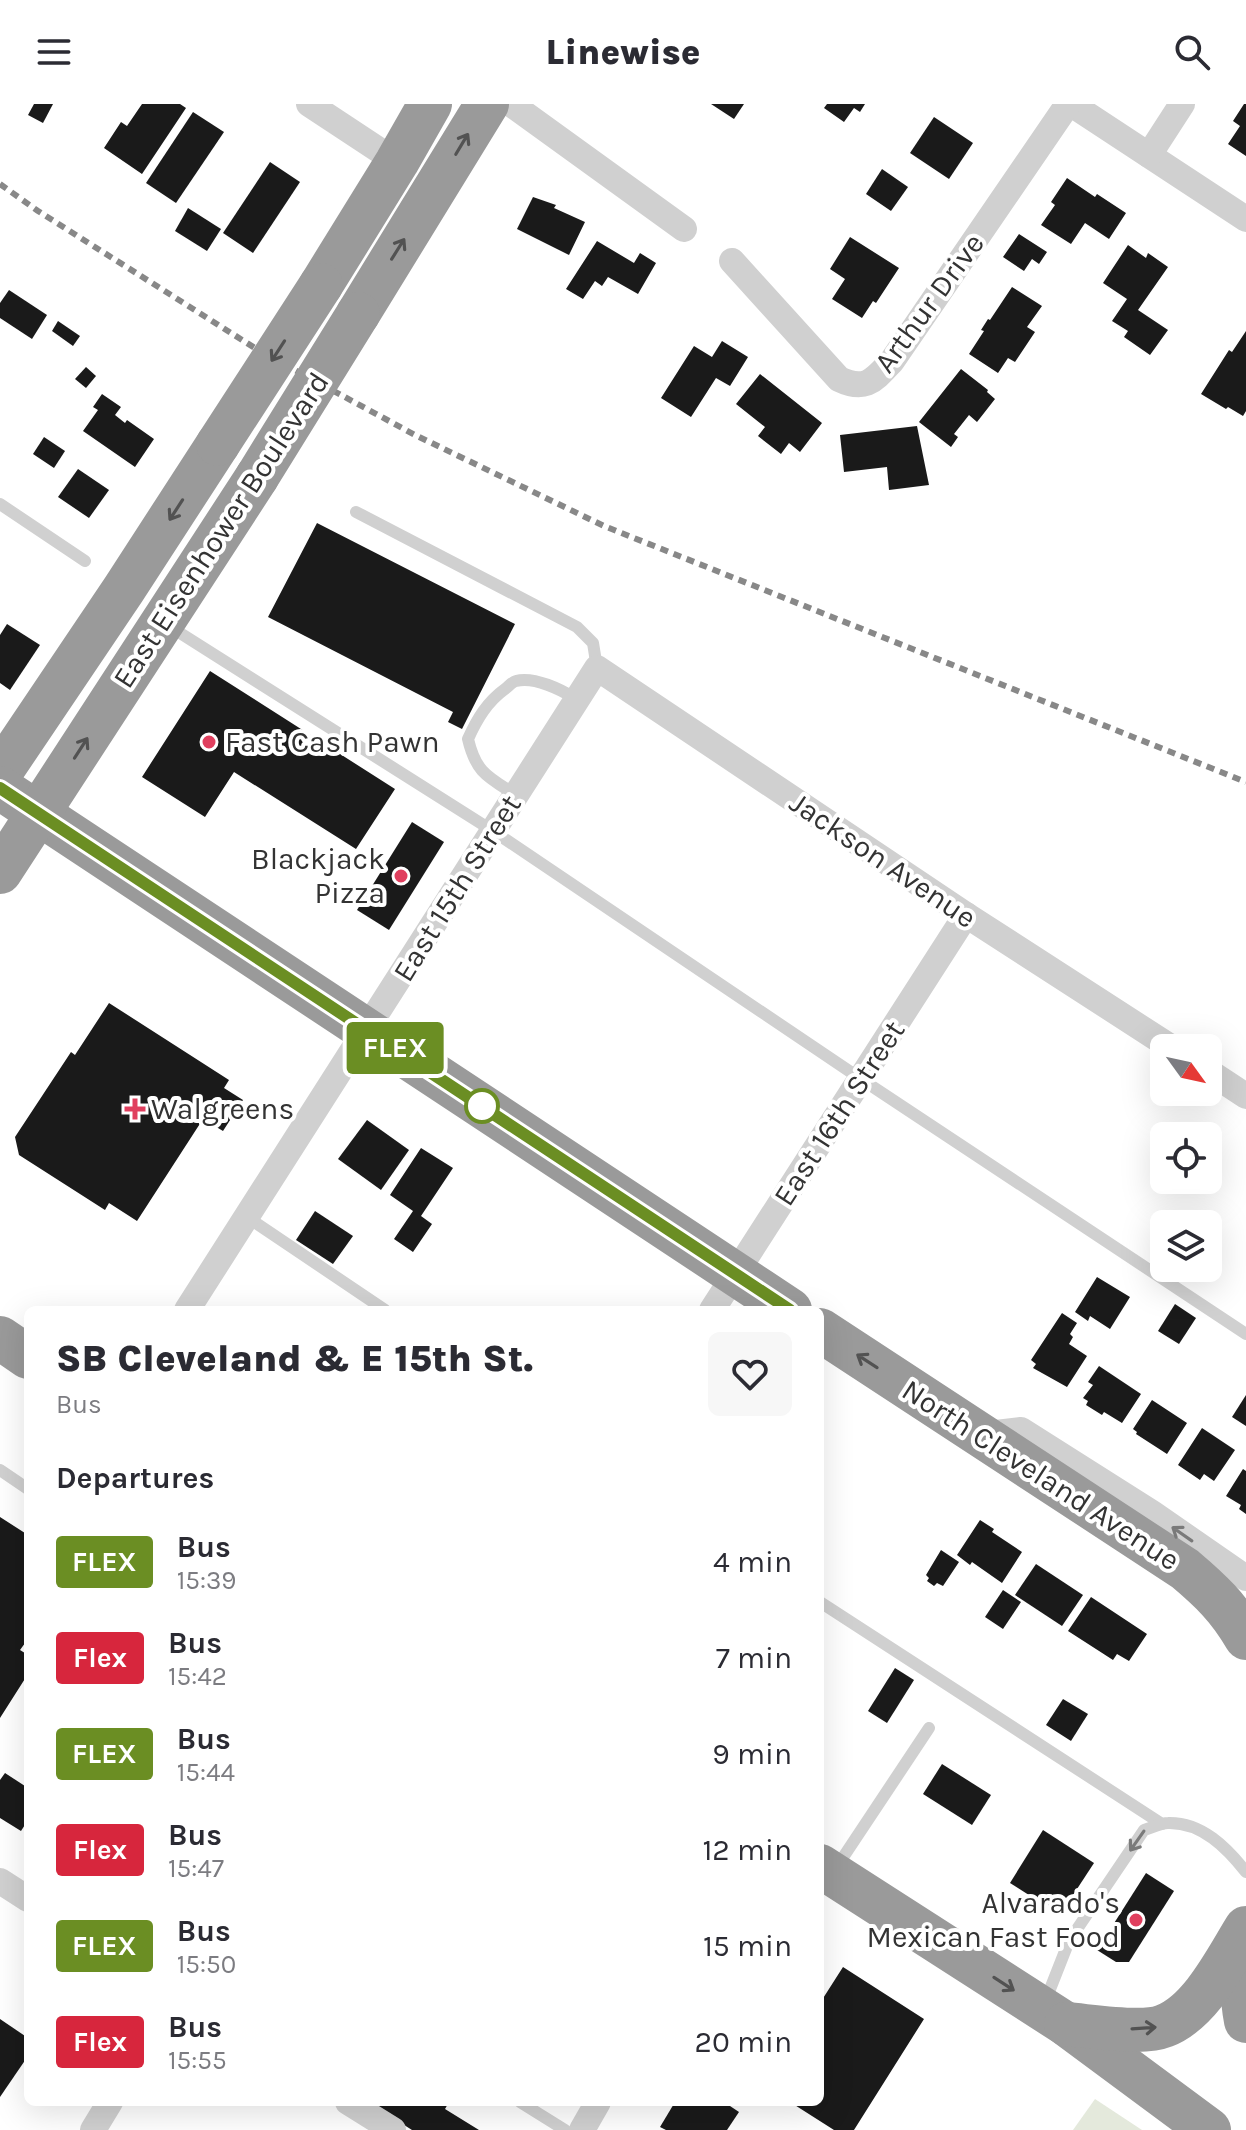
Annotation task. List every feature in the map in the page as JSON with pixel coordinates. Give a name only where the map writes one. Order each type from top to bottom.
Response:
[{"type":"highway","name":"East Eisenhower Boulevard","points":[[0,773],[124,589],[321,285],[430,104]]},
{"type":"highway","name":"East Eisenhower Boulevard","points":[[0,872],[257,477],[487,104]]},
{"type":"highway","points":[[0,788],[784,1306]]},
{"type":"highway","name":"North Cleveland Avenue","points":[[824,1333],[1185,1569],[1218,1597],[1246,1638]]},
{"type":"highway","points":[[0,1338],[24,1354]]},
{"type":"highway","points":[[826,1870],[1054,2016],[1209,2130]]},
{"type":"highway","points":[[1054,2016],[1137,2030],[1164,2027],[1188,2010],[1209,1989],[1246,1928]]},
{"type":"highway","points":[[1246,1928],[1242,1970],[1246,2021]]},
{"type":"street","points":[[309,104],[397,162]]},
{"type":"street","points":[[511,104],[684,229]]},
{"type":"street","points":[[1070,104],[1246,219]]},
{"type":"street","name":"Arthur Drive","points":[[732,261],[839,379],[851,385],[873,381],[892,361],[1070,104]]},
{"type":"street","points":[[1149,155],[1182,104]]},
{"type":"street","name":"East 15th Street","points":[[190,1306],[597,668]]},
{"type":"street","name":"Jackson Avenue","points":[[597,668],[966,915],[1150,1034]]},
{"type":"street","name":"East 16th Street","points":[[715,1306],[966,915]]},
{"type":"street","points":[[1222,1080],[1246,1096]]},
{"type":"street","points":[[979,1435],[1021,1430],[1152,1513],[1246,1578]]},
{"type":"street","points":[[0,1881],[24,1896]]},
{"type":"street","points":[[93,2130],[108,2106]]},
{"type":"street","points":[[354,2106],[393,2130]]},
{"type":"street","points":[[582,2130],[596,2106]]},
{"type":"lane","points":[[0,504],[85,561]]},
{"type":"lane","points":[[356,512],[577,627],[593,643],[597,668]]},
{"type":"lane","points":[[163,622],[493,831],[1246,1334]]},
{"type":"lane","points":[[516,795],[487,777],[473,759],[468,739],[478,718],[494,697],[516,681],[538,682],[560,689],[576,699]]},
{"type":"lane","points":[[247,1217],[379,1306]]},
{"type":"lane","points":[[0,1470],[24,1486]]},
{"type":"lane","points":[[824,1605],[1162,1824]]},
{"type":"lane","points":[[826,1870],[929,1728]]},
{"type":"lane","points":[[1054,2016],[1069,1941],[1144,1830],[1168,1823],[1200,1829],[1231,1853],[1246,1872]]},
{"type":"lane","points":[[526,2106],[565,2130]]},
{"type":"shaded area","points":[[1095,2099],[1142,2130],[1073,2130]]},
{"type":"building","points":[[34,104],[53,104],[43,123],[28,115]]},
{"type":"building","points":[[142,104],[180,104],[186,108],[142,174],[104,148],[121,122],[127,126]]},
{"type":"building","points":[[711,104],[744,104],[734,119]]},
{"type":"building","points":[[827,104],[865,104],[860,112],[854,108],[844,122],[824,108]]},
{"type":"building","points":[[1244,104],[1246,156],[1228,144],[1240,126],[1233,121]]},
{"type":"building","points":[[193,112],[224,132],[176,203],[146,183]]},
{"type":"building","points":[[934,117],[973,143],[949,179],[910,153]]},
{"type":"building","points":[[270,162],[300,182],[253,253],[223,233]]},
{"type":"building","points":[[882,169],[908,187],[891,211],[866,194]]},
{"type":"building","points":[[1067,178],[1126,213],[1109,239],[1085,223],[1071,244],[1041,225],[1055,205],[1051,202]]},
{"type":"building","points":[[533,197],[556,205],[554,208],[585,222],[569,255],[517,229]]},
{"type":"building","points":[[188,208],[221,229],[207,251],[175,231]]},
{"type":"building","points":[[1019,234],[1047,252],[1039,264],[1032,259],[1024,271],[1003,257]]},
{"type":"building","points":[[850,237],[899,268],[862,318],[832,299],[845,279],[830,269]]},
{"type":"building","points":[[597,241],[634,263],[640,253],[656,263],[638,294],[608,277],[602,286],[595,281],[583,299],[566,289]]},
{"type":"building","points":[[1128,245],[1146,258],[1148,253],[1168,267],[1138,310],[1168,330],[1150,355],[1124,337],[1128,331],[1112,321],[1127,299],[1103,283]]},
{"type":"building","points":[[1012,287],[1042,306],[1027,327],[1035,332],[1015,362],[1008,358],[998,373],[969,354],[988,319]]},
{"type":"building","points":[[9,290],[47,315],[32,339],[0,318],[0,303]]},
{"type":"building","points":[[58,321],[80,336],[73,346],[52,331]]},
{"type":"building","points":[[1246,331],[1246,411],[1243,416],[1201,394],[1229,350],[1232,352]]},
{"type":"building","points":[[722,341],[748,357],[730,386],[716,378],[691,417],[661,398],[694,346],[712,357]]},
{"type":"building","points":[[86,367],[96,376],[86,388],[75,379]]},
{"type":"building","points":[[961,369],[995,399],[977,422],[969,415],[954,434],[958,437],[951,447],[919,422]]},
{"type":"building","points":[[760,374],[822,423],[800,452],[789,443],[781,454],[758,436],[765,427],[736,404]]},
{"type":"building","points":[[102,394],[121,407],[115,415],[154,439],[135,467],[83,431],[98,410],[93,407]]},
{"type":"building","points":[[917,426],[929,485],[889,490],[887,467],[844,472],[840,435]]},
{"type":"building","points":[[44,437],[65,451],[54,468],[33,454]]},
{"type":"building","points":[[78,469],[109,490],[89,518],[58,497]]},
{"type":"building","points":[[317,523],[515,624],[462,729],[448,722],[453,712],[268,617]]},
{"type":"building","points":[[7,624],[40,645],[10,690],[0,683],[0,635]]},
{"type":"building","points":[[210,671],[395,789],[356,849],[234,772],[205,817],[142,777]]},
{"type":"building","name":"Blackjack Pizza","points":[[412,822],[444,842],[389,930],[357,910]]},
{"type":"building","name":"Walgreens","points":[[109,1003],[229,1080],[224,1088],[243,1100],[223,1131],[203,1119],[137,1221],[109,1203],[105,1210],[19,1155],[15,1137],[71,1052],[75,1055]]},
{"type":"building","points":[[367,1120],[409,1150],[381,1190],[338,1159]]},
{"type":"building","points":[[421,1148],[453,1168],[421,1216],[432,1224],[413,1252],[394,1239],[413,1211],[390,1195]]},
{"type":"building","points":[[315,1211],[353,1236],[333,1264],[296,1240]]},
{"type":"building","points":[[1097,1277],[1130,1297],[1110,1329],[1090,1316],[1088,1321],[1075,1312]]},
{"type":"building","points":[[1175,1304],[1196,1318],[1179,1344],[1158,1331]]},
{"type":"building","points":[[1062,1313],[1077,1323],[1070,1334],[1073,1337],[1069,1344],[1087,1356],[1067,1387],[1033,1368],[1036,1364],[1031,1360]]},
{"type":"building","points":[[1099,1366],[1141,1394],[1122,1423],[1086,1405],[1088,1401],[1083,1398],[1093,1385],[1088,1382]]},
{"type":"building","points":[[1246,1395],[1246,1426],[1232,1417]]},
{"type":"building","points":[[1152,1400],[1187,1423],[1167,1454],[1133,1429]]},
{"type":"building","points":[[1202,1428],[1235,1450],[1214,1481],[1204,1474],[1200,1480],[1178,1465]]},
{"type":"building","points":[[1243,1469],[1246,1471],[1246,1514],[1239,1509],[1241,1505],[1226,1496]]},
{"type":"building","points":[[0,1517],[24,1532],[24,1644],[20,1650],[24,1652],[24,1680],[0,1718]]},
{"type":"building","points":[[980,1520],[1022,1552],[1002,1583],[957,1555]]},
{"type":"building","points":[[941,1550],[959,1562],[943,1586],[937,1583],[934,1586],[927,1581],[929,1578],[926,1575]]},
{"type":"building","points":[[1036,1564],[1083,1595],[1062,1626],[1015,1595]]},
{"type":"building","points":[[1003,1590],[1021,1602],[1003,1629],[985,1617]]},
{"type":"building","points":[[1091,1597],[1147,1634],[1129,1661],[1117,1654],[1113,1660],[1068,1631]]},
{"type":"building","points":[[895,1668],[914,1680],[887,1723],[868,1711]]},
{"type":"building","points":[[1063,1699],[1088,1714],[1071,1741],[1046,1725]]},
{"type":"building","points":[[942,1764],[991,1795],[972,1825],[923,1794]]},
{"type":"building","points":[[5,1773],[24,1785],[24,1826],[21,1831],[0,1818],[0,1780]]},
{"type":"building","points":[[1043,1830],[1094,1863],[1060,1915],[1010,1883]]},
{"type":"building","name":"Alvarado's Mexican Fast Food","points":[[1146,1873],[1174,1891],[1129,1962],[1116,1962],[1097,1950]]},
{"type":"building","points":[[843,1967],[924,2019],[854,2130],[834,2130],[796,2106],[824,2106],[824,1997]]},
{"type":"building","points":[[0,2019],[24,2035],[24,2062],[0,2097]]},
{"type":"building","points":[[374,2106],[447,2106],[445,2109],[479,2130],[412,2130]]},
{"type":"building","points":[[673,2106],[730,2106],[739,2112],[727,2130],[666,2130],[660,2127]]},
{"type":"railway","points":[[0,184],[258,350],[415,435],[604,526],[1246,782]]},
{"type":"bus line","name":"FLEX","points":[[0,788],[784,1306]]},
{"type":"place","name":"Fast Cash Pawn","points":[[209,742]]},
{"type":"place","name":"Blackjack Pizza","points":[[401,876]]},
{"type":"place","name":"Walgreens","points":[[135,1109]]},
{"type":"place","name":"Alvarado's Mexican Fast Food","points":[[1136,1920]]}]
